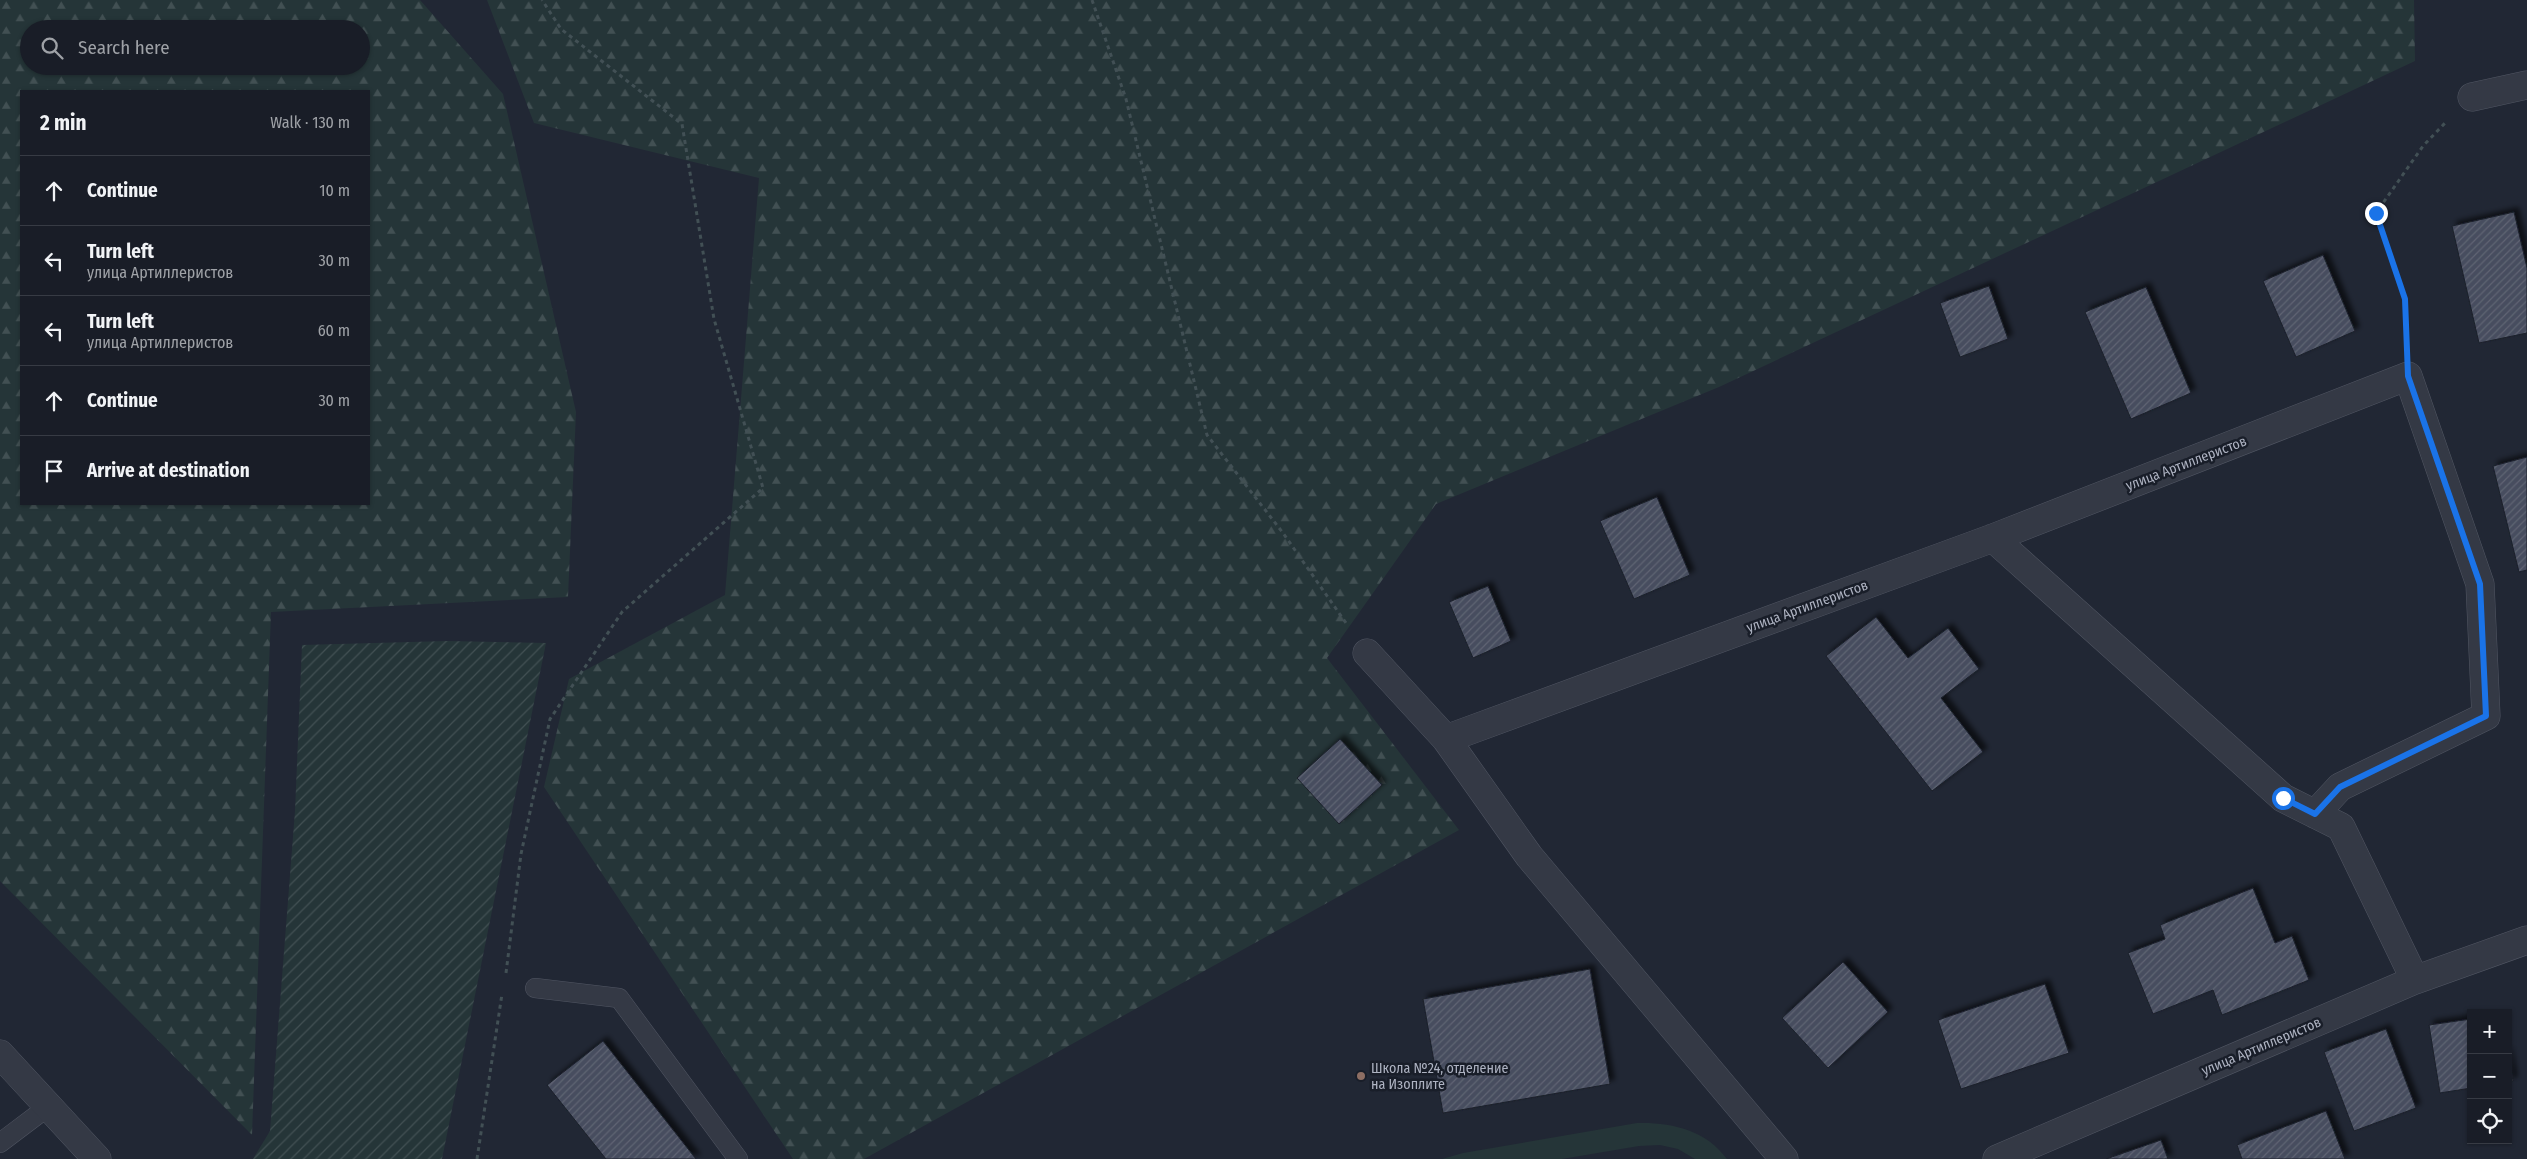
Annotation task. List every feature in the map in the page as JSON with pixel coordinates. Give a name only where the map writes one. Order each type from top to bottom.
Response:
[{"type":"street","points":[[2472,97],[2527,85]]},
{"type":"street","points":[[2315,814],[2340,787],[2486,716],[2480,584],[2408,376]]},
{"type":"street","name":"улица Артиллеристов","points":[[1446,738],[1993,538],[2408,376]]},
{"type":"street","points":[[1993,538],[2283,798],[2341,827],[2416,980]]},
{"type":"street","points":[[1367,652],[1446,738],[1529,856],[1784,1159]]},
{"type":"street","name":"улица Артиллеристов","points":[[1997,1159],[2416,980],[2527,940]]},
{"type":"street","points":[[0,1054],[97,1159]]},
{"type":"lane","points":[[535,988],[619,998],[738,1159]]},
{"type":"lane","points":[[0,1143],[48,1106]]},
{"type":"path","points":[[504,982],[521,854],[550,719],[622,612],[763,488],[714,319],[682,124],[561,29],[542,0]]},
{"type":"path","points":[[1092,0],[1126,100],[1207,435],[1283,534],[1367,652]]},
{"type":"path","points":[[2408,376],[2405,299],[2376,213],[2423,146],[2472,97]]},
{"type":"path","points":[[477,1159],[503,990]]},
{"type":"green space","points":[[0,0],[420,0],[503,94],[576,412],[568,597],[271,612],[252,1135],[0,881]]},
{"type":"green space","points":[[487,0],[2414,0],[2415,61],[1719,387],[1436,504],[1327,658],[1459,830],[864,1159],[793,1159],[544,787],[569,679],[725,595],[759,178],[534,123]]},
{"type":"green space","points":[[447,641],[546,643],[442,1159],[253,1159],[270,1131],[295,811],[302,645]]},
{"type":"green space","points":[[1637,1123],[1662,1124],[1687,1130],[1709,1141],[1727,1159],[1695,1159],[1678,1149],[1660,1145],[1639,1146],[1562,1159],[1442,1159],[1463,1153]]},
{"type":"building","points":[[2514,212],[2527,268],[2527,333],[2479,343],[2452,226]]},
{"type":"building","points":[[2323,255],[2355,331],[2296,357],[2263,281]]},
{"type":"building","points":[[1989,286],[2008,339],[1960,357],[1940,303]]},
{"type":"building","points":[[2146,287],[2191,393],[2131,419],[2085,312]]},
{"type":"building","points":[[2527,457],[2527,570],[2519,572],[2493,466]]},
{"type":"building","points":[[1657,497],[1690,575],[1634,599],[1600,521]]},
{"type":"building","points":[[1488,586],[1511,641],[1473,658],[1449,602]]},
{"type":"building","points":[[1876,617],[1908,658],[1948,628],[1979,669],[1941,698],[1983,752],[1932,791],[1826,656]]},
{"type":"building","points":[[1340,739],[1382,785],[1339,824],[1297,778]]},
{"type":"building","points":[[2253,888],[2275,943],[2292,936],[2309,980],[2222,1015],[2213,990],[2153,1014],[2128,953],[2165,939],[2160,925]]},
{"type":"building","points":[[1843,962],[1888,1012],[1828,1068],[1782,1018]]},
{"type":"building","points":[[1590,969],[1610,1084],[1443,1113],[1423,999]]},
{"type":"building","points":[[2045,984],[2069,1053],[1961,1089],[1938,1020]]},
{"type":"building","points":[[2467,1020],[2467,1089],[2440,1093],[2429,1025]]},
{"type":"building","points":[[2386,1029],[2416,1108],[2354,1131],[2324,1052]]},
{"type":"building","points":[[603,1041],[696,1159],[606,1159],[547,1085]]},
{"type":"building","points":[[2326,1111],[2345,1159],[2242,1159],[2237,1145]]},
{"type":"building","points":[[2161,1140],[2168,1159],[2106,1159]]},
{"type":"place","name":"Школа №24, отделение на Изоплите","points":[[1361,1076]]},
{"type":"route","points":[[2283,798],[2315,814],[2340,787],[2486,716],[2480,584],[2408,376],[2405,299],[2376,213]]}]
